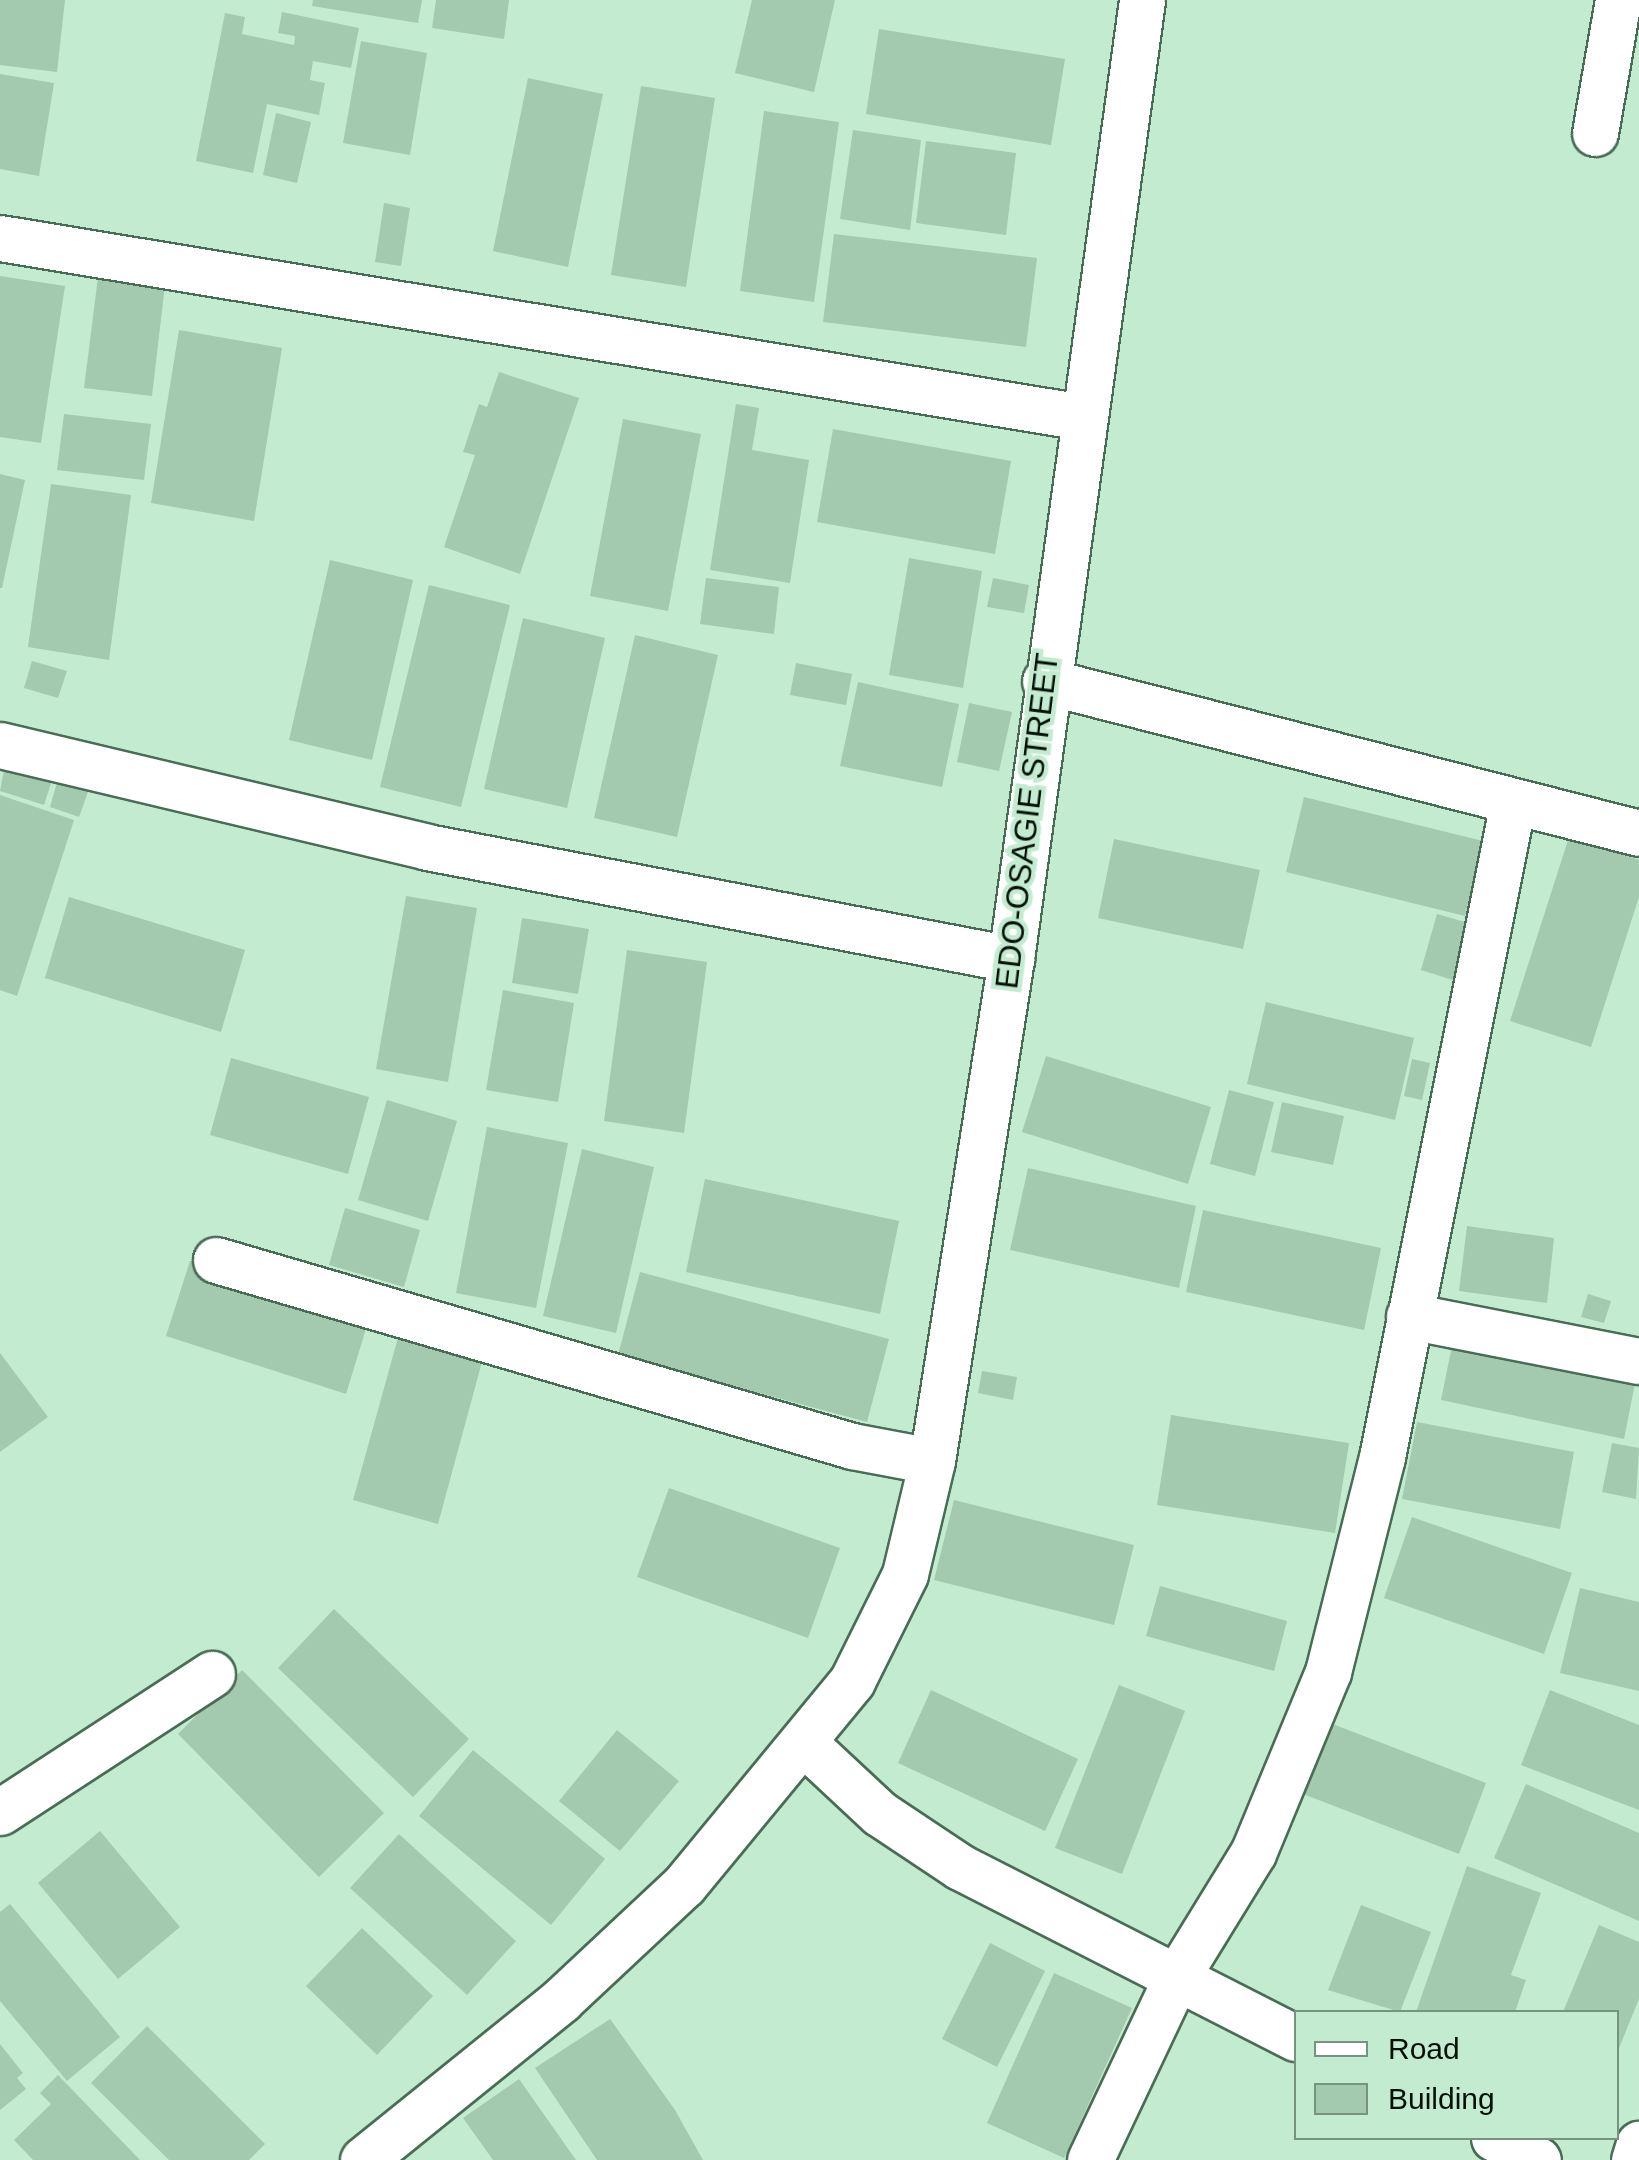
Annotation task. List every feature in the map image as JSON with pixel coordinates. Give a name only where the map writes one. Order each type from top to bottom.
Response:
[{"type":"street","name":"EDO-OSAGIE STREET","points":[[364,2160],[636,1933],[804,1743],[879,1635],[905,1574],[932,1461],[1011,959],[1045,681],[1142,0]]},
{"type":"street","points":[[1594,133],[1618,0]]},
{"type":"street","points":[[0,238],[1083,417]]},
{"type":"street","points":[[1045,681],[1639,833]]},
{"type":"street","points":[[0,745],[428,847],[1011,959]]},
{"type":"street","points":[[1090,2160],[1176,1978],[1253,1854],[1328,1672],[1410,1316],[1513,802]]},
{"type":"street","points":[[216,1260],[852,1446],[932,1461]]},
{"type":"street","points":[[1410,1316],[1639,1360]]},
{"type":"street","points":[[0,1812],[212,1674]]},
{"type":"street","points":[[804,1743],[916,1840],[1294,2037]]},
{"type":"street","points":[[1498,2140],[1538,2160]]},
{"type":"street","points":[[1634,2160],[1639,2144]]},
{"type":"building","points":[[0,0],[65,0],[57,72],[0,65]]},
{"type":"building","points":[[313,0],[422,0],[418,23],[312,6]]},
{"type":"building","points":[[436,0],[509,0],[504,39],[432,28]]},
{"type":"building","points":[[752,0],[835,0],[814,92],[735,73]]},
{"type":"building","points":[[282,12],[359,28],[351,68],[313,61],[310,80],[325,83],[319,115],[267,104],[253,173],[196,161],[225,13],[245,17],[242,34],[294,45],[295,36],[278,33]]},
{"type":"building","points":[[879,29],[1065,59],[1051,145],[866,114]]},
{"type":"building","points":[[361,41],[427,53],[410,155],[343,143]]},
{"type":"building","points":[[0,74],[54,83],[39,176],[0,169]]},
{"type":"building","points":[[528,78],[603,94],[568,267],[493,251]]},
{"type":"building","points":[[641,86],[715,98],[686,287],[611,275]]},
{"type":"building","points":[[764,111],[839,122],[814,302],[740,291]]},
{"type":"building","points":[[276,113],[311,122],[297,183],[263,175]]},
{"type":"building","points":[[853,130],[921,140],[910,230],[840,219]]},
{"type":"building","points":[[926,141],[1016,153],[1006,235],[916,223]]},
{"type":"building","points":[[384,203],[410,208],[401,266],[375,262]]},
{"type":"building","points":[[834,234],[1037,258],[1026,347],[823,322]]},
{"type":"building","points":[[0,276],[65,286],[41,443],[0,437]]},
{"type":"building","points":[[98,277],[165,285],[152,396],[84,388]]},
{"type":"building","points":[[179,330],[282,348],[254,521],[151,503]]},
{"type":"building","points":[[499,372],[579,398],[520,574],[444,547],[475,455],[463,452],[479,404],[487,407]]},
{"type":"building","points":[[736,404],[759,408],[752,450],[809,460],[790,583],[710,570]]},
{"type":"building","points":[[64,414],[151,424],[144,480],[57,470]]},
{"type":"building","points":[[623,419],[701,434],[668,611],[590,596]]},
{"type":"building","points":[[833,429],[1011,461],[995,554],[817,522]]},
{"type":"building","points":[[0,474],[25,480],[2,588],[0,588]]},
{"type":"building","points":[[51,484],[131,495],[109,660],[28,647]]},
{"type":"building","points":[[909,558],[982,571],[963,688],[889,675]]},
{"type":"building","points":[[330,560],[413,580],[372,760],[289,740]]},
{"type":"building","points":[[706,578],[779,587],[774,634],[700,624]]},
{"type":"building","points":[[993,578],[1029,585],[1024,613],[987,607]]},
{"type":"building","points":[[429,585],[510,605],[461,807],[380,787]]},
{"type":"building","points":[[523,618],[605,638],[567,808],[484,789]]},
{"type":"building","points":[[635,635],[718,655],[677,837],[594,818]]},
{"type":"building","points":[[32,661],[67,671],[58,698],[24,688]]},
{"type":"building","points":[[796,663],[852,674],[846,705],[790,695]]},
{"type":"building","points":[[858,682],[959,704],[942,787],[840,766]]},
{"type":"building","points":[[969,703],[1012,712],[999,771],[957,762]]},
{"type":"building","points":[[5,765],[52,780],[44,805],[0,791]]},
{"type":"building","points":[[58,779],[89,789],[79,817],[50,807]]},
{"type":"building","points":[[0,795],[74,820],[17,996],[0,990]]},
{"type":"building","points":[[1304,797],[1483,841],[1465,916],[1286,872]]},
{"type":"building","points":[[1569,837],[1639,860],[1639,897],[1591,1047],[1510,1021]]},
{"type":"building","points":[[1114,839],[1260,870],[1243,949],[1098,918]]},
{"type":"building","points":[[406,896],[477,908],[448,1082],[376,1069]]},
{"type":"building","points":[[69,897],[245,950],[221,1032],[45,978]]},
{"type":"building","points":[[1437,914],[1472,924],[1456,981],[1421,970]]},
{"type":"building","points":[[522,918],[589,929],[578,994],[512,983]]},
{"type":"building","points":[[627,950],[707,962],[684,1133],[604,1121]]},
{"type":"building","points":[[503,990],[574,1003],[558,1102],[486,1090]]},
{"type":"building","points":[[1266,1002],[1414,1038],[1395,1120],[1247,1084]]},
{"type":"building","points":[[1046,1056],[1211,1107],[1188,1184],[1022,1132]]},
{"type":"building","points":[[231,1058],[369,1097],[348,1174],[210,1135]]},
{"type":"building","points":[[1412,1059],[1430,1063],[1422,1100],[1404,1096]]},
{"type":"building","points":[[1229,1090],[1274,1102],[1255,1176],[1210,1164]]},
{"type":"building","points":[[387,1100],[457,1121],[428,1221],[358,1200]]},
{"type":"building","points":[[1282,1102],[1344,1116],[1333,1165],[1271,1152]]},
{"type":"building","points":[[487,1127],[568,1143],[536,1308],[456,1293]]},
{"type":"building","points":[[582,1149],[654,1167],[616,1333],[543,1316]]},
{"type":"building","points":[[1028,1168],[1196,1206],[1179,1288],[1010,1250]]},
{"type":"building","points":[[705,1179],[899,1221],[880,1314],[686,1272]]},
{"type":"building","points":[[345,1208],[420,1230],[404,1287],[329,1265]]},
{"type":"building","points":[[1203,1210],[1381,1248],[1364,1330],[1186,1292]]},
{"type":"building","points":[[1467,1226],[1554,1238],[1547,1303],[1459,1291]]},
{"type":"building","points":[[190,1261],[369,1319],[346,1394],[166,1336]]},
{"type":"building","points":[[640,1272],[889,1339],[867,1422],[618,1355]]},
{"type":"building","points":[[1588,1294],[1611,1301],[1604,1323],[1581,1317]]},
{"type":"building","points":[[399,1334],[483,1358],[438,1524],[353,1500]]},
{"type":"building","points":[[1454,1336],[1637,1373],[1624,1439],[1441,1400]]},
{"type":"building","points":[[0,1353],[48,1417],[0,1452]]},
{"type":"building","points":[[982,1371],[1017,1377],[1013,1400],[978,1393]]},
{"type":"building","points":[[1171,1415],[1349,1443],[1335,1533],[1157,1505]]},
{"type":"building","points":[[1417,1422],[1574,1452],[1560,1529],[1402,1499]]},
{"type":"building","points":[[1612,1443],[1639,1448],[1636,1499],[1602,1492]]},
{"type":"building","points":[[669,1488],[840,1548],[808,1638],[637,1577]]},
{"type":"building","points":[[954,1500],[1134,1545],[1114,1625],[934,1580]]},
{"type":"building","points":[[1412,1517],[1572,1573],[1544,1654],[1384,1598]]},
{"type":"building","points":[[1160,1586],[1287,1621],[1274,1671],[1146,1636]]},
{"type":"building","points":[[1580,1588],[1639,1602],[1639,1691],[1560,1673]]},
{"type":"building","points":[[334,1609],[469,1739],[413,1797],[278,1668]]},
{"type":"building","points":[[242,1670],[384,1813],[319,1877],[178,1734]]},
{"type":"building","points":[[1119,1685],[1185,1711],[1122,1874],[1055,1848]]},
{"type":"building","points":[[931,1690],[1078,1759],[1045,1831],[898,1763]]},
{"type":"building","points":[[1550,1690],[1639,1725],[1639,1810],[1521,1765]]},
{"type":"building","points":[[1330,1723],[1486,1783],[1459,1854],[1303,1794]]},
{"type":"building","points":[[617,1730],[679,1781],[620,1851],[559,1801]]},
{"type":"building","points":[[473,1750],[605,1859],[551,1925],[419,1816]]},
{"type":"building","points":[[1526,1784],[1639,1833],[1639,1921],[1494,1858]]},
{"type":"building","points":[[100,1831],[180,1927],[118,1979],[38,1883]]},
{"type":"building","points":[[399,1834],[516,1941],[467,1995],[350,1888]]},
{"type":"building","points":[[1467,1866],[1541,1893],[1511,1975],[1526,1980],[1516,2010],[1417,2010]]},
{"type":"building","points":[[10,1904],[120,2037],[67,2081],[0,2001],[0,1912]]},
{"type":"building","points":[[1361,1905],[1431,1932],[1401,2010],[1328,1990]]},
{"type":"building","points":[[1599,1925],[1639,1942],[1639,1999],[1619,2048],[1619,2010],[1564,2010]]},
{"type":"building","points":[[362,1928],[433,1996],[377,2055],[306,1986]]},
{"type":"building","points":[[990,1943],[1045,1971],[997,2067],[942,2039]]},
{"type":"building","points":[[1054,1973],[1132,2008],[1064,2158],[987,2123]]},
{"type":"building","points":[[610,2019],[675,2110],[703,2160],[597,2160],[535,2068]]},
{"type":"building","points":[[147,2026],[265,2144],[249,2160],[169,2160],[91,2083]]},
{"type":"building","points":[[0,2044],[23,2073],[17,2078],[26,2089],[0,2110]]},
{"type":"building","points":[[58,2075],[140,2160],[33,2160],[14,2140],[51,2104],[40,2093]]},
{"type":"building","points":[[519,2079],[576,2160],[493,2160],[463,2118]]}]
